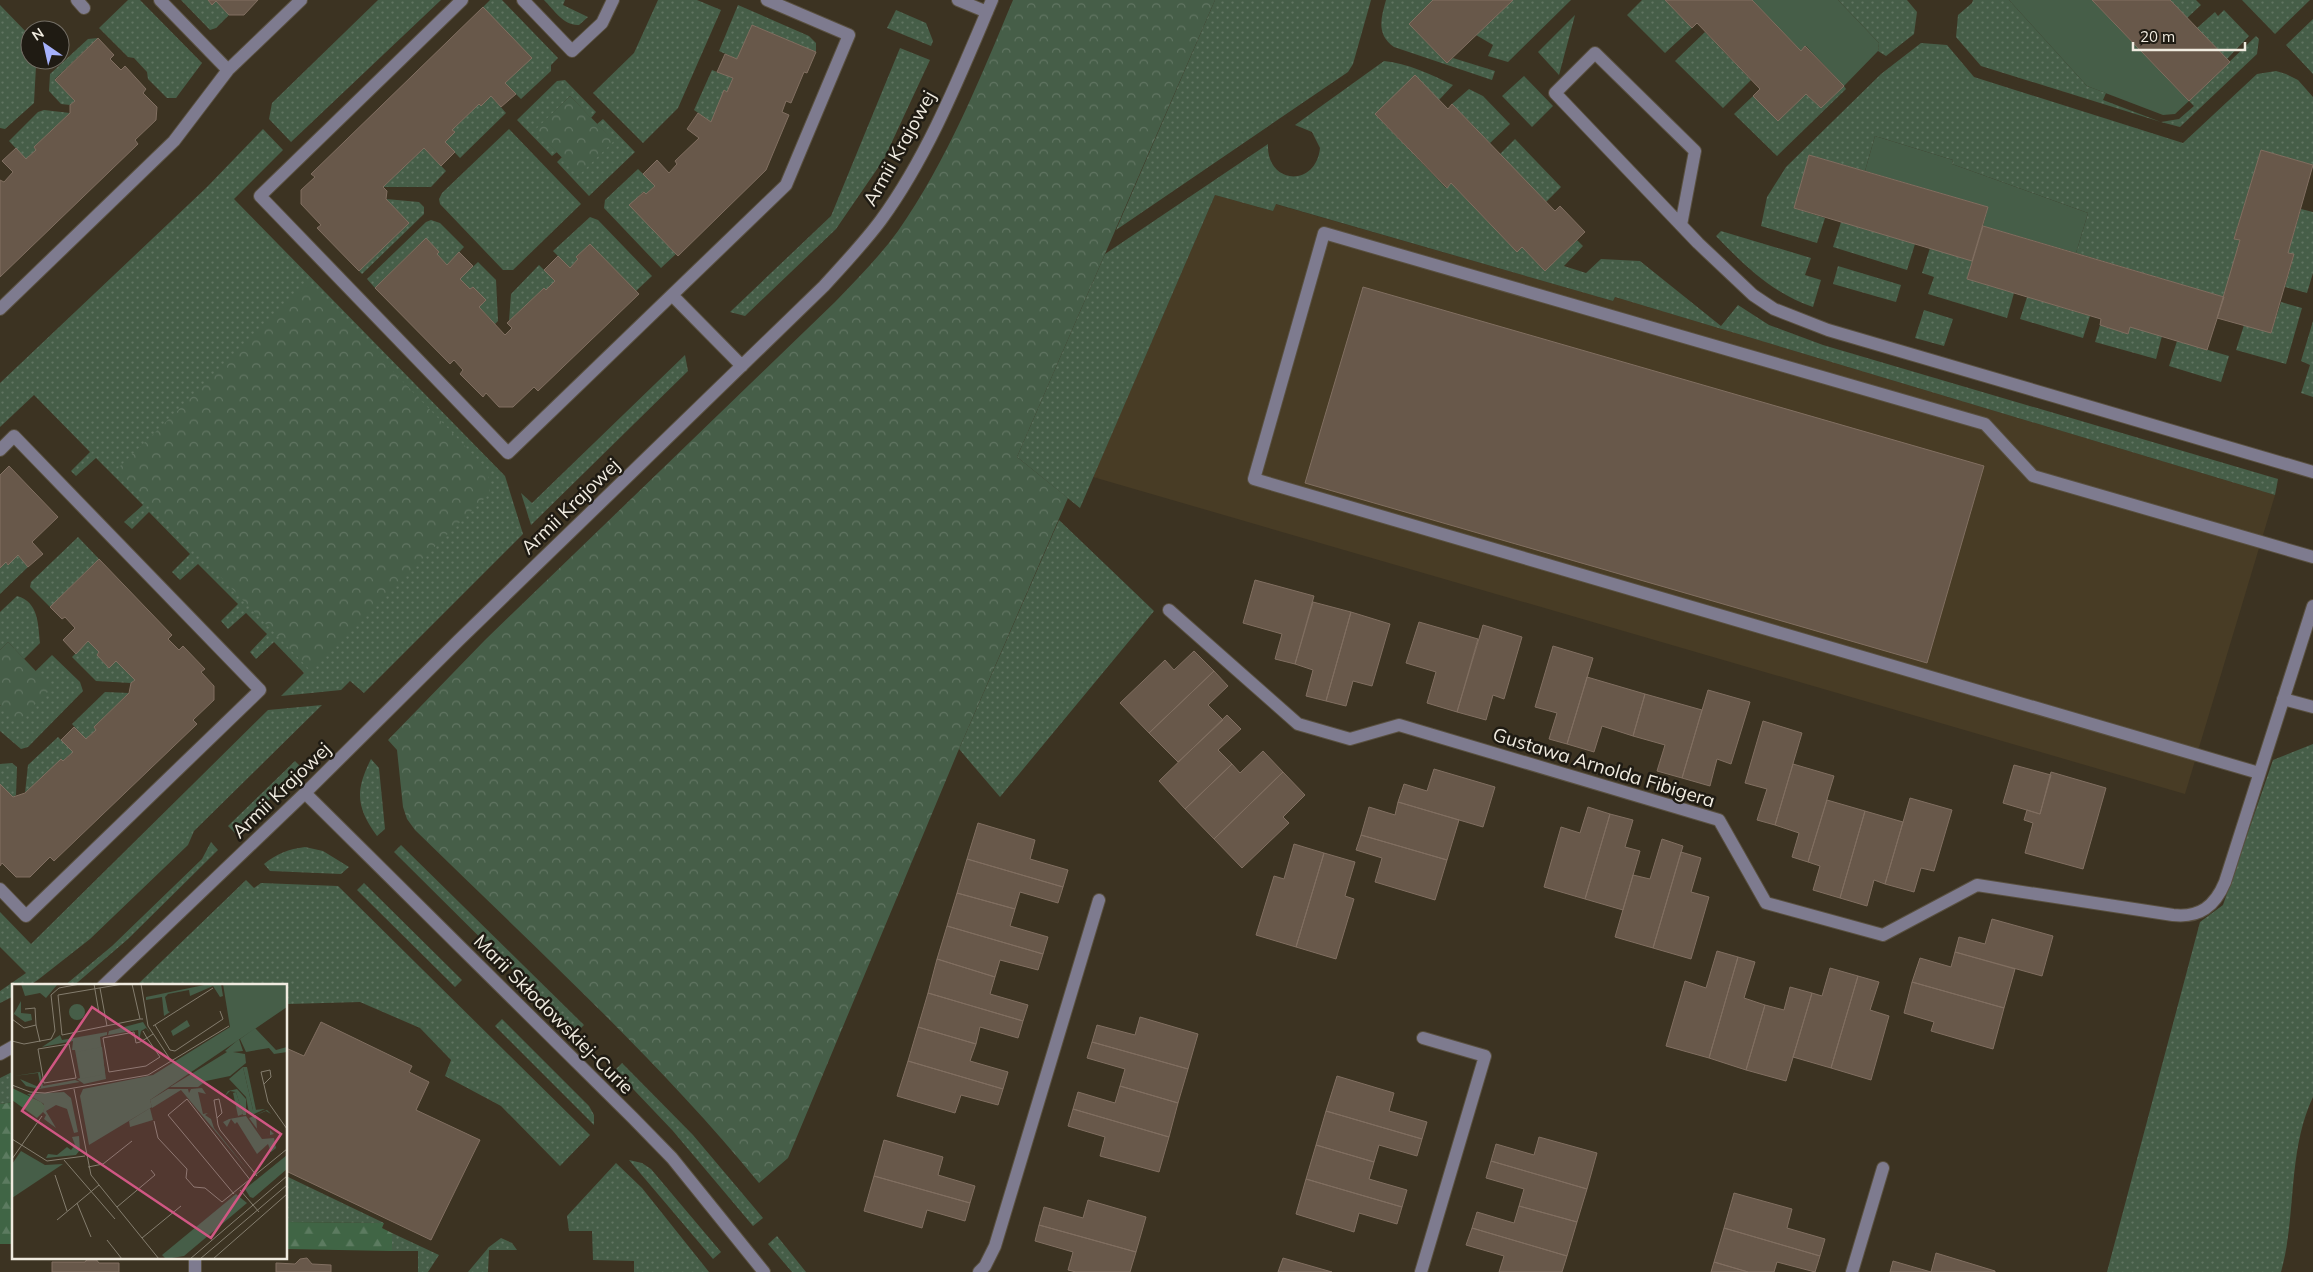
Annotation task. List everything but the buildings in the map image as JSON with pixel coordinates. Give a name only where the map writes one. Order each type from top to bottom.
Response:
[{"type":"street","points":[[160,0],[228,70]]},
{"type":"street","points":[[0,308],[174,141],[228,70],[302,0]]},
{"type":"street","points":[[462,0],[260,196],[508,453],[786,185],[849,35],[767,0]]},
{"type":"street","points":[[523,0],[572,51],[602,23],[613,0]]},
{"type":"street","points":[[958,0],[987,12]]},
{"type":"street","name":"Armii Krajowej","points":[[104,984],[305,794],[466,633],[824,286],[881,219],[908,178],[932,134],[992,0]]},
{"type":"street","points":[[1681,225],[1695,151],[1596,52],[1555,93],[1681,225],[1753,295],[1774,309],[1799,320],[2313,472]]},
{"type":"street","points":[[2313,557],[2033,476],[1985,424],[1324,232],[1254,478],[2259,773],[2313,606]]},
{"type":"street","points":[[672,295],[742,366]]},
{"type":"street","points":[[0,450],[14,436],[260,690],[26,916],[0,889]]},
{"type":"street","name":"Gustawa Arnolda Fibigera","points":[[1169,610],[1298,724],[1350,740],[1399,725],[1719,820],[1766,903],[1883,935],[1977,885],[2173,915],[2193,915],[2203,911],[2220,894],[2259,773]]},
{"type":"street","points":[[2283,699],[2313,708]]},
{"type":"street","name":"Marii Skłodowskiej-Curie","points":[[305,794],[640,1124],[672,1158],[764,1272]]},
{"type":"street","points":[[979,1272],[985,1266],[994,1246],[1098,900]]},
{"type":"street","points":[[1421,1272],[1484,1056],[1423,1038]]},
{"type":"street","points":[[0,1054],[12,1047]]},
{"type":"street","points":[[1852,1272],[1883,1168]]},
{"type":"shaded area","points":[[1215,195],[1273,211],[1275,204],[1613,301],[1615,297],[2275,495],[2185,794],[1093,477]]},
{"type":"green space","points":[[128,0],[140,0],[202,63],[176,98],[167,98],[148,79],[147,72],[134,58],[128,57],[99,28]]},
{"type":"green space","points":[[181,0],[208,0],[212,5],[216,1],[229,15],[216,28],[210,30]]},
{"type":"green space","points":[[378,0],[441,0],[291,142],[269,119],[272,103]]},
{"type":"green space","points":[[490,0],[502,0],[558,58],[551,65],[551,71],[521,99],[505,83],[531,58],[483,7]]},
{"type":"green space","points":[[544,0],[565,0],[563,5],[588,17],[579,25],[574,25],[560,17]]},
{"type":"green space","points":[[658,0],[697,0],[721,10],[678,108],[643,143],[593,93],[634,53]]},
{"type":"green space","points":[[1013,0],[1215,0],[1017,457],[1068,498],[959,749],[788,1158],[759,1183],[678,1090],[592,1002],[415,830],[407,819],[403,807],[397,750],[388,740],[485,640],[835,302],[884,249],[916,204],[947,148],[962,119]]},
{"type":"green space","points":[[1215,0],[1371,0],[1353,64],[1348,72],[1116,230]]},
{"type":"green space","points":[[1386,0],[1433,0],[1409,24],[1447,63],[1453,58],[1495,71],[1492,80],[1394,47],[1384,37],[1382,32],[1381,26]]},
{"type":"green space","points":[[1513,0],[1571,0],[1508,62],[1488,56],[1493,45],[1476,35]]},
{"type":"green space","points":[[1642,0],[1665,0],[1692,28],[1665,53],[1627,15]]},
{"type":"green space","points":[[1752,0],[1838,0],[1879,43],[1878,51],[1844,86],[1806,46],[1801,51]]},
{"type":"green space","points":[[1838,0],[1907,0],[1917,12],[1914,34],[1886,56],[1878,51],[1879,43]]},
{"type":"green space","points":[[1973,0],[2009,0],[2087,86],[2106,93],[2103,100],[2161,122],[1981,66],[1956,37],[1958,15]]},
{"type":"green space","points":[[2009,0],[2092,0],[2189,101],[2175,114],[2163,115],[2087,86]]},
{"type":"green space","points":[[2170,0],[2196,0],[2201,5],[2187,18]]},
{"type":"green space","points":[[2242,0],[2310,0],[2275,34]]},
{"type":"green space","points":[[0,5],[20,26],[20,70],[36,70],[34,103],[5,129],[0,128]]},
{"type":"green space","points":[[738,5],[809,36],[816,43],[816,52],[752,25],[737,59],[719,51]]},
{"type":"green space","points":[[896,10],[926,23],[933,41],[931,46],[887,28]]},
{"type":"green space","points":[[2224,10],[2249,36],[2227,59],[2197,28],[2215,12],[2218,16]]},
{"type":"green space","points":[[1575,15],[1574,19],[1559,75],[1538,52]]},
{"type":"green space","points":[[2313,19],[2313,74],[2286,45]]},
{"type":"green space","points":[[1705,32],[1751,80],[1723,108],[1675,61]]},
{"type":"green space","points":[[2256,36],[2259,39],[2257,54],[2180,127],[2161,122],[2179,119],[2194,106],[2189,101]]},
{"type":"green space","points":[[98,38],[70,65],[70,56],[88,39]]},
{"type":"green space","points":[[1921,43],[1947,45],[1974,77],[2183,143],[2257,74],[2276,71],[2286,74],[2298,80],[2313,97],[2313,165],[2261,150],[2234,238],[2240,240],[2224,297],[2076,253],[2088,213],[1952,164],[1953,160],[1875,136],[1865,171],[1809,155],[1794,208],[1825,218],[1817,243],[1761,226],[1767,197],[1786,167],[1881,74]]},
{"type":"green space","points":[[900,48],[930,60],[884,159],[836,229],[745,316],[730,312],[831,216]]},
{"type":"green space","points":[[1384,61],[1410,67],[1453,85],[1439,100],[1375,114],[1446,188],[1451,183],[1516,251],[1522,247],[1545,271],[1577,240],[1583,246],[1564,266],[1586,273],[1601,259],[1640,261],[1721,326],[1738,305],[1769,325],[1823,345],[2278,479],[2275,495],[1615,297],[1613,301],[1276,204],[1273,211],[1215,195],[1080,508],[1017,457],[1105,254],[1268,144],[1269,158],[1275,168],[1283,174],[1301,175],[1310,170],[1317,161],[1320,148],[1312,132],[1295,125]]},
{"type":"green space","points":[[54,70],[64,70],[55,79],[75,101],[70,105],[61,104],[49,91],[50,74]]},
{"type":"green space","points":[[712,70],[733,78],[727,92],[724,91],[711,122],[694,110]]},
{"type":"green space","points":[[1524,76],[1553,106],[1532,127],[1502,96]]},
{"type":"green space","points":[[565,80],[596,112],[591,118],[570,96],[536,130],[557,152],[552,156],[517,120],[557,81]]},
{"type":"green space","points":[[1844,86],[1846,89],[1777,156],[1734,114],[1753,96],[1778,121],[1806,94],[1821,108]]},
{"type":"green space","points":[[1469,89],[1483,96],[1510,124],[1490,143],[1452,104]]},
{"type":"green space","points":[[491,96],[506,113],[460,158],[445,142],[454,132],[452,130],[479,104],[481,106]]},
{"type":"green space","points":[[570,96],[614,141],[579,175],[535,130]]},
{"type":"green space","points":[[44,110],[70,113],[34,147],[36,150],[26,159],[9,141],[38,112]]},
{"type":"green space","points":[[603,119],[635,152],[589,196],[557,162],[562,157],[579,174],[613,141],[597,124]]},
{"type":"green space","points":[[263,129],[283,150],[234,199],[505,476],[523,534],[364,693],[350,681],[341,690],[281,696],[304,673],[274,642],[256,659],[250,652],[267,634],[246,613],[228,629],[221,621],[238,604],[198,564],[180,580],[172,572],[190,554],[149,512],[132,529],[124,522],[143,505],[96,458],[76,476],[71,471],[90,452],[34,395],[0,427],[0,383],[207,187]]},
{"type":"green space","points":[[509,129],[581,204],[513,270],[503,270],[440,204],[439,199],[442,193]]},
{"type":"green space","points":[[1875,136],[1953,160],[1952,164],[2088,213],[2076,253],[1983,226],[1988,207],[1865,171]]},
{"type":"green space","points":[[1515,139],[1561,187],[1546,202],[1500,154]]},
{"type":"green space","points":[[424,148],[446,171],[431,187],[383,187]]},
{"type":"green space","points":[[638,169],[655,186],[646,194],[643,192],[630,205],[676,254],[661,268],[604,208],[605,200]]},
{"type":"green space","points":[[386,199],[419,202],[424,207],[424,214],[362,274],[359,271],[409,223]]},
{"type":"green space","points":[[2301,209],[2313,212],[2313,273],[2307,293],[2285,287],[2294,255],[2288,253]]},
{"type":"green space","points":[[590,217],[598,220],[652,276],[636,291],[590,244],[576,257],[578,259],[570,268],[553,251]]},
{"type":"green space","points":[[431,220],[440,223],[464,247],[447,265],[437,254],[439,252],[426,238],[375,288],[367,279],[426,222]]},
{"type":"green space","points":[[1841,222],[1915,244],[1907,270],[1833,247]]},
{"type":"green space","points":[[1721,231],[1811,258],[1805,275],[1821,280],[1813,307],[1785,294],[1760,278],[1716,236]]},
{"type":"green space","points":[[1930,248],[1972,261],[1967,279],[2014,293],[2007,318],[1928,294],[1934,277],[1922,273]]},
{"type":"green space","points":[[478,262],[496,280],[498,321],[495,324],[479,307],[486,300],[473,287],[470,289],[460,279]]},
{"type":"green space","points":[[539,265],[555,281],[546,290],[544,288],[509,321],[511,294]]},
{"type":"green space","points":[[1838,266],[1901,285],[1896,302],[1833,284]]},
{"type":"green space","points":[[309,284],[488,470],[490,493],[309,669],[117,469]]},
{"type":"green space","points":[[2027,297],[2090,316],[2083,338],[2020,319]]},
{"type":"green space","points":[[2281,302],[2302,308],[2286,364],[2236,350],[2244,325],[2271,333]]},
{"type":"green space","points":[[1924,310],[1953,319],[1944,346],[1915,338]]},
{"type":"green space","points":[[2313,321],[2313,397],[2301,393],[2310,365],[2301,361]]},
{"type":"green space","points":[[2100,325],[2128,334],[2130,327],[2162,336],[2156,359],[2095,342]]},
{"type":"green space","points":[[2177,341],[2229,356],[2221,382],[2169,366]]},
{"type":"green space","points":[[685,355],[688,371],[531,525],[521,493],[532,503]]},
{"type":"green space","points":[[1059,520],[1154,611],[1000,797],[959,749]]},
{"type":"green space","points":[[78,537],[99,559],[50,607],[30,587],[31,582]]},
{"type":"green space","points":[[18,555],[28,567],[0,594],[0,568],[6,562],[8,565]]},
{"type":"green space","points":[[17,596],[30,603],[36,615],[39,629],[40,643],[24,659],[8,642],[0,650],[0,612]]},
{"type":"green space","points":[[88,641],[99,652],[97,655],[109,668],[116,661],[135,680],[131,683],[96,681],[72,657]]},
{"type":"green space","points":[[8,642],[52,688],[17,722],[0,705],[0,650]]},
{"type":"green space","points":[[52,655],[80,682],[83,691],[28,747],[21,749],[0,731],[0,706]]},
{"type":"green space","points":[[105,692],[129,693],[94,727],[96,730],[86,739],[72,724]]},
{"type":"green space","points":[[322,705],[194,831],[188,845],[90,939],[32,984],[12,984],[12,997],[0,1003],[0,991],[26,973],[0,947],[0,912],[31,944],[268,710]]},
{"type":"green space","points":[[58,737],[73,752],[25,793],[28,765]]},
{"type":"green space","points":[[2313,744],[2313,1097],[2299,1140],[2286,1250],[2281,1272],[2107,1272],[2200,922],[2223,905],[2273,760]]},
{"type":"green space","points":[[371,759],[379,768],[385,829],[377,836],[365,816],[360,799],[362,780]]},
{"type":"green space","points":[[295,761],[302,768],[235,833],[228,826]]},
{"type":"green space","points":[[12,763],[17,767],[16,795],[13,797],[0,784],[0,764]]},
{"type":"green space","points":[[211,842],[218,850],[128,939],[78,982],[66,984],[112,946],[202,859]]},
{"type":"green space","points":[[401,845],[584,1025],[576,1033],[394,852]]},
{"type":"green space","points":[[305,847],[323,851],[349,867],[341,874],[270,871],[264,864],[273,857]]},
{"type":"green space","points":[[246,880],[254,888],[261,883],[338,886],[590,1135],[560,1166],[501,1106],[445,1076],[451,1060],[420,1028],[360,1002],[288,1004],[288,984],[138,984]]},
{"type":"green space","points":[[364,883],[462,980],[455,987],[357,890]]},
{"type":"green space","points":[[502,1019],[589,1106],[594,1115],[594,1125],[495,1026]]},
{"type":"green space","points":[[622,1063],[693,1135],[763,1218],[753,1226],[673,1131],[615,1070]]},
{"type":"green space","points":[[12,1072],[12,1102],[0,1104],[0,1078]]},
{"type":"green space","points":[[12,1102],[12,1244],[0,1244],[0,1104]]},
{"type":"green space","points":[[629,1160],[642,1163],[651,1169],[721,1252],[713,1259]]},
{"type":"green space","points":[[616,1163],[642,1188],[709,1272],[634,1272],[634,1261],[593,1260],[592,1231],[569,1231],[567,1216]]},
{"type":"green space","points":[[288,1177],[384,1223],[288,1222]]},
{"type":"green space","points":[[288,1222],[384,1223],[382,1228],[392,1233],[392,1251],[288,1249]]},
{"type":"green space","points":[[392,1233],[439,1255],[428,1272],[418,1272],[418,1251],[392,1251]]},
{"type":"green space","points":[[777,1236],[806,1272],[792,1272],[768,1244]]},
{"type":"green space","points":[[501,1238],[512,1243],[517,1250],[489,1250],[488,1272],[468,1272],[489,1247]]}]
